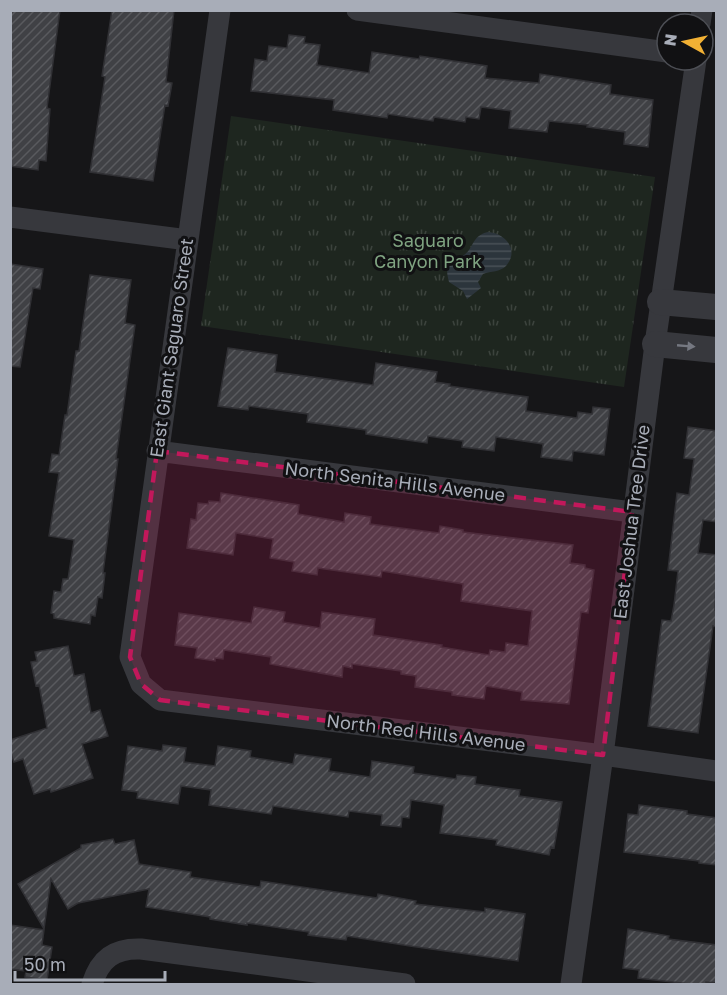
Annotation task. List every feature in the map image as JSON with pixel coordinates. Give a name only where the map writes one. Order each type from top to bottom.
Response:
[{"type":"street","name":"East Giant Saguaro Street","points":[[141,684],[130,657],[220,10]]},
{"type":"street","points":[[357,10],[655,50]]},
{"type":"street","name":"East Joshua Tree Drive","points":[[571,984],[603,755],[660,302],[694,72]]},
{"type":"street","points":[[10,217],[188,240]]},
{"type":"street","points":[[660,302],[717,307]]},
{"type":"street","points":[[655,344],[717,350]]},
{"type":"street","name":"North Senita Hills Avenue","points":[[157,452],[632,512]]},
{"type":"street","name":"North Red Hills Avenue","points":[[141,684],[160,700],[717,771]]},
{"type":"street","points":[[92,984],[97,969],[110,955],[126,948],[405,984]]},
{"type":"highlighted area","points":[[157,451],[632,512],[603,755],[160,700],[141,684],[130,657]]},
{"type":"green space","name":"Saguaro Canyon Park","points":[[231,116],[655,177],[624,387],[201,326]]},
{"type":"shaded area","points":[[488,232],[500,235],[509,243],[510,260],[501,269],[483,274],[478,282],[481,288],[467,299],[463,291],[449,282],[448,267],[467,252],[479,236]]},
{"type":"building","points":[[10,10],[60,10],[47,108],[50,109],[46,161],[39,160],[38,170],[10,166]]},
{"type":"building","points":[[112,10],[174,10],[166,82],[172,83],[168,106],[165,105],[153,181],[90,172],[105,77],[102,76]]},
{"type":"building","points":[[289,35],[305,37],[304,43],[320,45],[317,65],[369,73],[372,52],[419,59],[420,56],[487,66],[485,78],[539,83],[540,74],[611,85],[610,94],[653,100],[648,147],[624,144],[625,132],[587,127],[588,125],[549,121],[547,132],[509,128],[511,111],[481,107],[479,119],[466,117],[465,122],[434,117],[433,121],[388,114],[387,118],[333,110],[334,100],[251,91],[255,59],[267,61],[269,46],[287,48]]},
{"type":"building","points":[[10,264],[43,269],[40,289],[33,288],[20,367],[10,366]]},
{"type":"building","points":[[90,275],[131,280],[125,323],[135,325],[116,459],[118,459],[103,573],[105,573],[102,598],[98,597],[95,616],[91,615],[90,624],[54,618],[54,614],[51,613],[54,591],[61,592],[63,579],[68,579],[74,540],[49,536],[59,473],[49,472],[52,454],[59,455],[76,351],[79,351]]},
{"type":"building","points":[[228,348],[277,355],[275,372],[373,385],[376,363],[437,372],[435,382],[450,384],[449,386],[528,397],[526,411],[577,418],[578,412],[592,414],[593,407],[610,409],[604,455],[573,451],[572,461],[541,457],[543,444],[496,437],[494,451],[462,447],[463,441],[428,436],[427,443],[366,434],[366,430],[307,422],[308,414],[249,406],[248,410],[218,406]]},
{"type":"building","points":[[688,427],[717,431],[717,522],[703,520],[698,553],[717,555],[715,610],[717,610],[717,627],[713,626],[698,733],[648,726],[662,620],[671,621],[674,605],[678,571],[668,570],[677,493],[689,495],[694,459],[684,458]]},
{"type":"building","points":[[221,493],[299,505],[298,514],[344,522],[345,513],[371,517],[370,524],[439,533],[440,526],[463,530],[463,532],[573,545],[570,563],[585,565],[585,568],[594,570],[588,613],[581,612],[569,704],[521,700],[522,692],[486,686],[484,699],[452,695],[452,692],[415,687],[416,676],[401,674],[401,671],[352,664],[352,668],[343,666],[342,677],[270,664],[271,657],[224,650],[223,659],[215,658],[215,661],[195,658],[197,648],[175,645],[179,613],[251,623],[254,607],[285,612],[283,622],[320,628],[322,612],[375,619],[373,635],[442,645],[441,647],[489,655],[490,650],[505,652],[506,643],[528,646],[532,611],[461,601],[463,584],[382,571],[381,577],[318,568],[317,575],[292,571],[294,562],[270,558],[273,539],[236,533],[233,555],[187,548],[191,519],[196,520],[198,503],[220,502]]},
{"type":"building","points":[[68,646],[74,676],[84,674],[91,713],[100,710],[108,736],[82,744],[93,778],[51,792],[50,789],[34,794],[23,759],[14,762],[10,751],[10,740],[47,728],[39,685],[36,686],[31,662],[37,661],[35,652]]},
{"type":"building","points":[[163,745],[186,748],[184,762],[215,766],[218,746],[251,751],[250,757],[293,764],[295,754],[331,759],[329,771],[370,777],[372,761],[414,767],[413,773],[456,779],[457,775],[476,777],[475,784],[520,790],[519,796],[562,802],[554,848],[551,847],[549,855],[496,845],[497,840],[440,833],[444,805],[411,800],[409,818],[402,817],[401,827],[381,825],[382,815],[349,811],[348,817],[273,806],[271,814],[209,805],[211,790],[181,786],[178,804],[137,798],[138,792],[122,790],[128,746],[162,751]]},
{"type":"building","points":[[639,805],[687,811],[687,814],[717,818],[717,865],[624,852],[628,814],[638,815]]},
{"type":"building","points":[[113,839],[115,844],[134,840],[139,864],[191,872],[190,877],[260,887],[261,881],[377,898],[378,894],[416,901],[415,904],[485,912],[485,908],[525,914],[518,961],[347,936],[346,940],[308,935],[309,932],[247,923],[247,925],[146,907],[149,889],[78,903],[68,909],[51,879],[44,929],[18,884],[81,848],[81,845]]},
{"type":"building","points":[[10,925],[44,930],[42,945],[52,947],[47,980],[25,977],[26,971],[10,969]]},
{"type":"building","points":[[628,929],[669,936],[668,939],[717,945],[717,983],[690,984],[638,978],[639,970],[623,968]]}]
